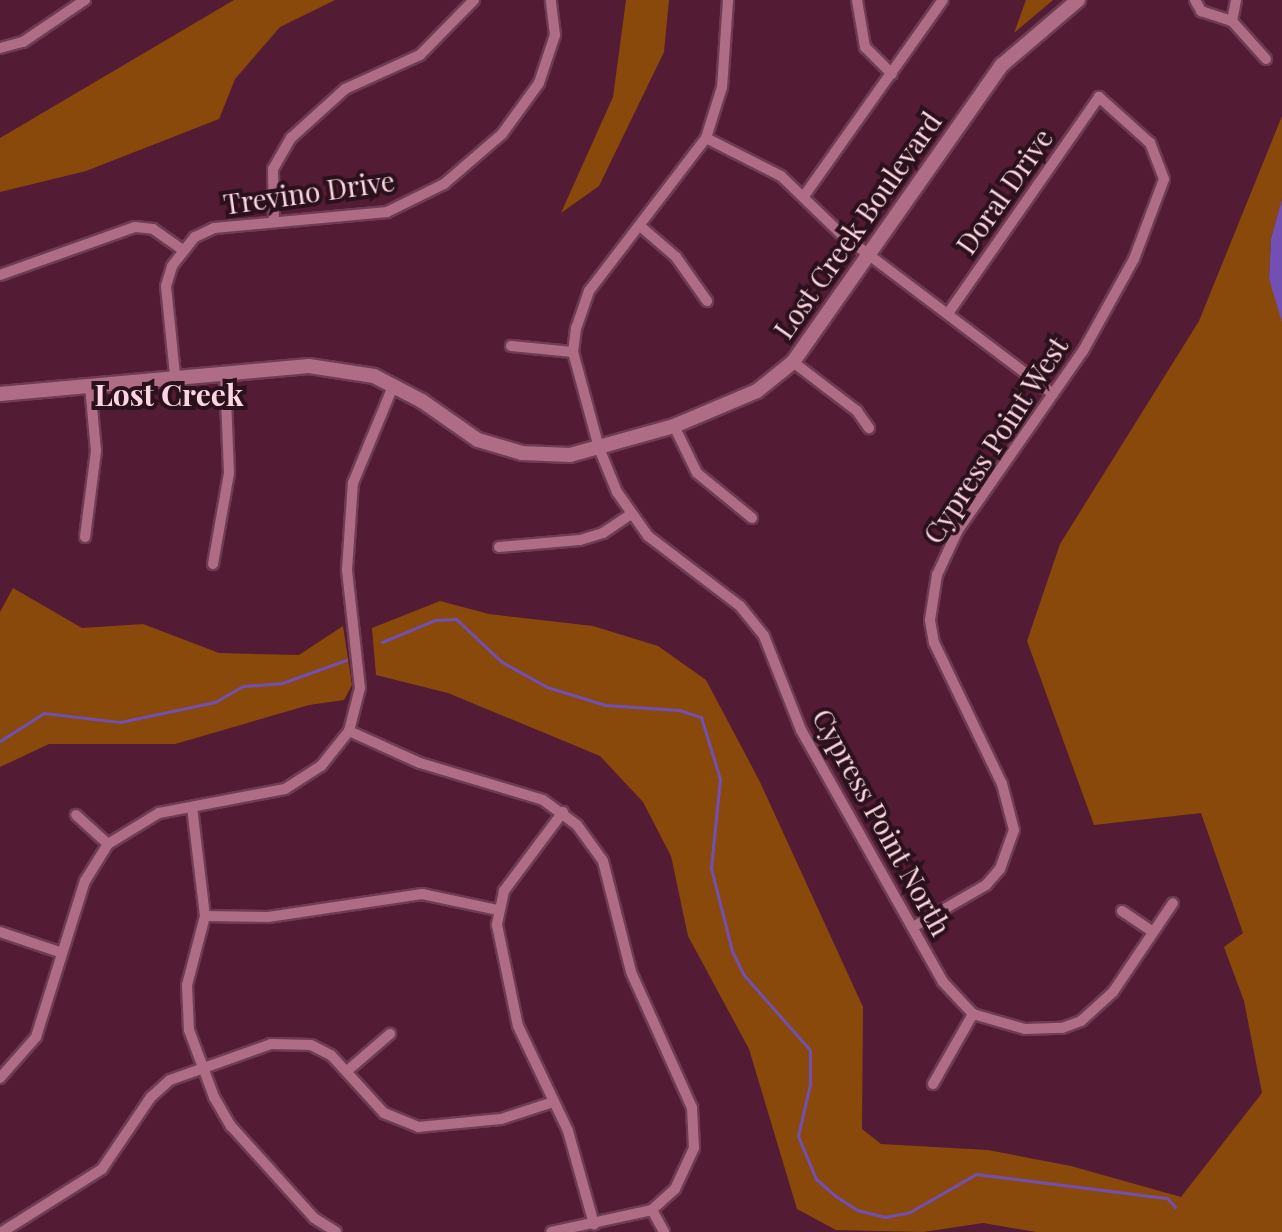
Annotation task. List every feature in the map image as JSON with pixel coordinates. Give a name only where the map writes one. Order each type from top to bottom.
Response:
[{"type":"street","points":[[0,48],[23,42],[85,0]]},
{"type":"street","points":[[274,222],[273,169],[291,138],[345,89],[420,55],[474,0]]},
{"type":"street","name":"Trevino Drive","points":[[183,250],[214,228],[402,207],[483,153],[522,109],[545,70],[555,35],[551,0]]},
{"type":"street","points":[[511,346],[573,352],[589,291],[706,138],[722,87],[728,0]]},
{"type":"street","points":[[857,0],[865,47],[892,74]]},
{"type":"street","points":[[804,196],[943,0]]},
{"type":"street","name":"Lost Creek Boulevard","points":[[0,394],[175,375],[333,367],[394,384],[478,440],[503,449],[545,456],[599,448],[674,426],[757,391],[793,362],[1002,65],[1078,0]]},
{"type":"street","points":[[1195,0],[1205,13],[1232,21],[1266,59]]},
{"type":"street","points":[[1232,21],[1236,0]]},
{"type":"street","name":"Doral Drive","points":[[949,312],[1099,97]]},
{"type":"street","name":"Cypress Point West","points":[[913,927],[986,885],[1010,849],[1011,810],[941,665],[930,620],[931,597],[958,530],[1053,394],[1116,296],[1160,200],[1164,179],[1150,143],[1099,97]]},
{"type":"street","points":[[706,138],[781,176],[870,256],[949,312],[1053,394]]},
{"type":"street","points":[[640,226],[676,257],[707,301]]},
{"type":"street","points":[[0,275],[135,227],[153,229],[183,250],[166,286],[175,375]]},
{"type":"street","name":"Cypress Point North","points":[[573,352],[599,448],[630,515],[665,551],[740,606],[764,636],[801,730],[943,982],[973,1014]]},
{"type":"street","points":[[793,362],[857,411],[869,428]]},
{"type":"street","points":[[213,564],[229,473],[225,372]]},
{"type":"street","points":[[0,1078],[36,1037],[85,881],[108,844],[137,822],[192,807],[285,789],[321,766],[349,731],[360,688],[347,570],[353,483],[394,384]]},
{"type":"street","points":[[85,537],[96,451],[90,386]]},
{"type":"street","points":[[674,426],[697,473],[752,518]]},
{"type":"street","points":[[499,547],[580,540],[603,533],[630,515]]},
{"type":"street","points":[[349,731],[420,763],[510,787],[563,812],[603,861],[631,972],[692,1108],[694,1148],[675,1189],[652,1210],[551,1232]]},
{"type":"street","points":[[192,807],[205,916],[185,1007],[202,1067],[231,1126],[278,1181],[336,1232]]},
{"type":"street","points":[[563,812],[504,891],[498,910],[512,1008],[578,1157],[594,1224]]},
{"type":"street","points":[[76,815],[108,844]]},
{"type":"street","points":[[205,916],[268,917],[422,894],[498,910]]},
{"type":"street","points":[[933,1084],[973,1014],[1025,1029],[1062,1028],[1081,1021],[1099,1009],[1173,903]]},
{"type":"street","points":[[1122,911],[1153,932]]},
{"type":"street","points":[[0,932],[62,953]]},
{"type":"street","points":[[347,1071],[390,1034]]},
{"type":"street","points":[[2,1232],[102,1169],[159,1088],[202,1067],[290,1043],[331,1055],[384,1113],[418,1127],[501,1119],[553,1102]]},
{"type":"street","points":[[652,1210],[664,1232]]},
{"type":"shaded area","points":[[234,0],[335,0],[280,27],[235,79],[219,119],[86,171],[0,192],[0,138]]},
{"type":"shaded area","points":[[626,0],[669,0],[664,52],[599,186],[561,213],[613,97]]},
{"type":"shaded area","points":[[1026,0],[1053,0],[1014,33]]},
{"type":"shaded area","points":[[1282,116],[1282,199],[1271,238],[1269,279],[1273,290],[1282,284],[1282,1232],[1036,1232],[983,1223],[923,1232],[836,1230],[797,1209],[749,1049],[688,936],[671,856],[643,802],[600,756],[448,693],[376,675],[372,628],[440,601],[489,614],[593,626],[658,646],[706,680],[759,780],[863,1007],[862,1129],[881,1144],[988,1150],[1071,1166],[1181,1197],[1262,1093],[1244,1001],[1224,947],[1243,933],[1201,813],[1094,825],[1027,641],[1060,544],[1199,321]]},
{"type":"shaded area","points":[[1282,199],[1282,322],[1269,279],[1271,238]]},
{"type":"shaded area","points":[[13,588],[82,628],[143,624],[219,653],[299,655],[343,626],[352,685],[344,700],[309,705],[175,744],[49,744],[0,767],[0,612]]},
{"type":"waterway","points":[[382,642],[435,620],[456,619],[502,662],[547,687],[605,705],[679,710],[701,717],[720,779],[711,868],[732,951],[743,974],[810,1050],[810,1084],[798,1136],[816,1179],[837,1197],[857,1210],[885,1217],[910,1212],[976,1174],[1167,1198],[1175,1207]]},
{"type":"waterway","points":[[0,741],[44,713],[120,722],[215,702],[243,686],[282,683],[346,660]]},
{"type":"district","name":"Lost Creek","points":[[169,394]]}]
